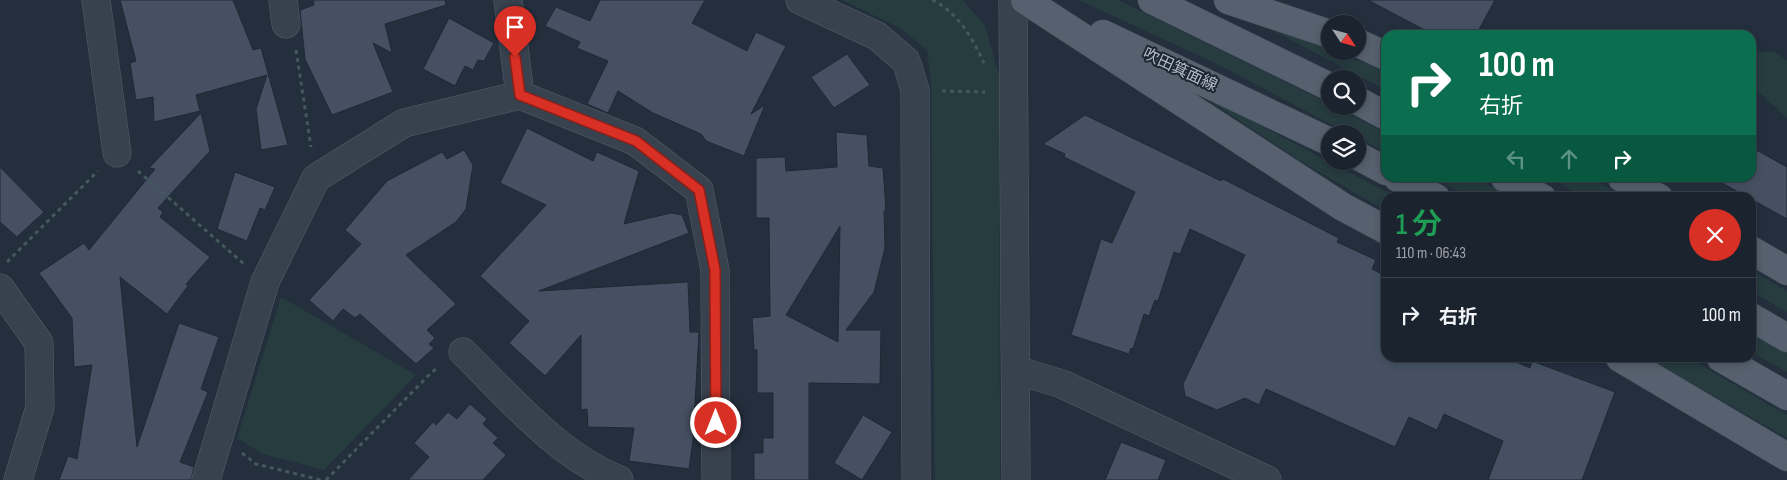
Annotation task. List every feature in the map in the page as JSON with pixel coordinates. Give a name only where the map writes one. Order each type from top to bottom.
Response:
[{"type":"main road","points":[[1025,0],[1343,206],[1381,227]]},
{"type":"main road","name":"吹田箕面線","points":[[1030,0],[1321,138]]},
{"type":"main road","points":[[1152,0],[1321,83]]},
{"type":"main road","points":[[1228,0],[1277,8],[1321,30]]},
{"type":"main road","points":[[1366,47],[1381,54]]},
{"type":"main road","points":[[1366,105],[1381,113]]},
{"type":"main road","points":[[1366,160],[1381,168]]},
{"type":"main road","points":[[1406,182],[1425,192]]},
{"type":"main road","points":[[1512,182],[1531,192]]},
{"type":"main road","points":[[1629,182],[1648,192]]},
{"type":"main road","points":[[1756,253],[1787,271]]},
{"type":"main road","points":[[1756,320],[1787,338]]},
{"type":"main road","points":[[1627,362],[1787,457]]},
{"type":"main road","points":[[1728,362],[1787,396]]},
{"type":"street","points":[[96,0],[117,153]]},
{"type":"street","points":[[508,0],[520,95]]},
{"type":"street","points":[[800,0],[877,36],[906,62],[915,90],[916,480]]},
{"type":"street","points":[[1013,0],[1016,480]]},
{"type":"street","points":[[206,480],[265,282],[316,178],[404,123],[520,95],[636,141],[699,190],[715,270],[716,480]]},
{"type":"street","points":[[0,288],[38,342],[40,407],[18,480]]},
{"type":"street","points":[[463,352],[550,438],[593,470],[619,480]]},
{"type":"street","points":[[1016,370],[1062,384],[1267,480]]},
{"type":"path","points":[[932,0],[946,7],[952,14],[978,51],[985,65]]},
{"type":"path","points":[[284,12],[296,44],[316,178]]},
{"type":"path","points":[[915,90],[987,93],[987,86]]},
{"type":"path","points":[[0,269],[117,153],[265,282]]},
{"type":"path","points":[[326,480],[432,372],[463,352]]},
{"type":"path","points":[[220,436],[256,464],[321,480]]},
{"type":"green space","points":[[842,0],[963,0],[985,26],[999,76],[1000,480],[935,480],[931,83],[927,50],[900,28]]},
{"type":"green space","points":[[1079,0],[1118,0],[1321,100],[1321,115],[1351,115],[1381,130],[1381,150],[1366,142],[1366,125],[1332,125],[1219,65]]},
{"type":"green space","points":[[1255,21],[1321,46],[1321,56]]},
{"type":"green space","points":[[1756,52],[1775,52],[1787,60],[1787,118],[1756,90]]},
{"type":"green space","points":[[1329,60],[1357,60],[1381,69],[1381,87],[1366,79],[1366,70],[1348,70]]},
{"type":"green space","points":[[1190,88],[1321,157],[1321,170],[1345,170],[1387,192],[1381,192],[1381,208],[1302,162]]},
{"type":"green space","points":[[1441,182],[1483,182],[1502,192],[1461,192]]},
{"type":"green space","points":[[1556,182],[1598,182],[1616,192],[1575,192]]},
{"type":"green space","points":[[1756,273],[1787,291],[1787,312],[1756,294]]},
{"type":"green space","points":[[281,297],[416,375],[324,470],[263,454],[237,438]]},
{"type":"green space","points":[[1756,332],[1787,349],[1787,372],[1756,355]]},
{"type":"green space","points":[[1654,362],[1696,362],[1787,415],[1787,438]]},
{"type":"building","points":[[120,0],[233,0],[253,50],[261,48],[288,145],[261,150],[256,109],[267,75],[196,95],[200,111],[154,122],[153,97],[136,100],[130,63],[136,61]]},
{"type":"building","points":[[313,0],[445,0],[446,5],[385,24],[392,53],[373,43],[393,92],[332,115],[305,59],[300,10],[314,5]]},
{"type":"building","points":[[600,0],[705,0],[692,23],[747,51],[756,32],[786,46],[751,114],[765,105],[744,156],[706,141],[701,134],[653,113],[618,91],[608,113],[587,104],[608,61],[577,48],[580,42],[545,26],[556,7],[590,21]]},
{"type":"building","points":[[1368,0],[1495,0],[1479,30],[1425,30]]},
{"type":"building","points":[[449,18],[494,43],[484,61],[478,60],[473,70],[465,66],[455,86],[423,69]]},
{"type":"building","points":[[847,54],[870,85],[834,108],[811,77]]},
{"type":"building","points":[[201,113],[210,151],[158,208],[163,212],[160,217],[210,257],[186,284],[188,286],[167,314],[120,277],[137,447],[179,323],[219,337],[201,389],[208,392],[180,462],[194,467],[191,480],[59,480],[68,456],[77,459],[92,365],[74,367],[72,318],[39,273],[84,243],[89,250],[155,169],[149,168]]},
{"type":"building","points":[[1085,115],[1221,181],[1223,179],[1339,238],[1337,242],[1376,260],[1372,269],[1381,274],[1381,362],[1516,362],[1530,368],[1532,362],[1535,362],[1615,392],[1582,480],[1488,480],[1503,441],[1444,414],[1437,430],[1409,417],[1395,447],[1266,389],[1259,405],[1245,398],[1217,410],[1185,396],[1183,384],[1245,255],[1190,229],[1180,254],[1174,252],[1158,301],[1155,300],[1149,316],[1144,314],[1133,349],[1131,348],[1129,354],[1071,335],[1101,239],[1112,243],[1135,192],[1064,157],[1065,154],[1043,144]]},
{"type":"building","points":[[527,128],[593,161],[597,152],[639,171],[624,224],[671,213],[682,215],[689,233],[539,291],[688,282],[690,332],[699,332],[693,440],[689,469],[629,461],[634,428],[588,427],[587,409],[581,410],[581,335],[545,376],[509,343],[529,321],[480,276],[546,205],[500,183]]},
{"type":"building","points":[[836,132],[867,135],[869,166],[883,168],[886,210],[884,211],[885,248],[874,292],[846,330],[881,330],[880,384],[809,383],[809,480],[754,480],[754,453],[763,453],[763,438],[773,438],[773,393],[757,393],[757,350],[754,350],[752,318],[770,316],[769,218],[756,218],[756,158],[785,157],[786,171],[837,167]],"holes":[[[840,226],[838,342],[786,315]]]},
{"type":"building","points":[[464,150],[473,165],[466,209],[456,222],[406,255],[456,304],[427,330],[435,338],[429,344],[434,348],[416,364],[360,314],[355,318],[343,309],[333,321],[309,300],[361,244],[345,230],[387,181],[442,152],[447,159]]},
{"type":"building","points":[[1756,150],[1787,167],[1787,219],[1756,202],[1756,192],[1738,192],[1720,182],[1756,182]]},
{"type":"building","points":[[0,167],[44,212],[17,237],[0,222]]},
{"type":"building","points":[[235,172],[275,187],[265,210],[260,208],[247,241],[217,229]]},
{"type":"building","points":[[470,404],[487,419],[483,424],[498,438],[493,443],[506,455],[483,480],[408,480],[429,457],[414,443],[433,422],[436,425],[448,412],[457,419]]},
{"type":"building","points":[[863,415],[892,432],[862,480],[834,463]]},
{"type":"building","points":[[1121,442],[1166,460],[1158,480],[1105,480]]},
{"type":"route","points":[[515,57],[520,95],[636,141],[699,190],[715,270],[716,423]]}]
